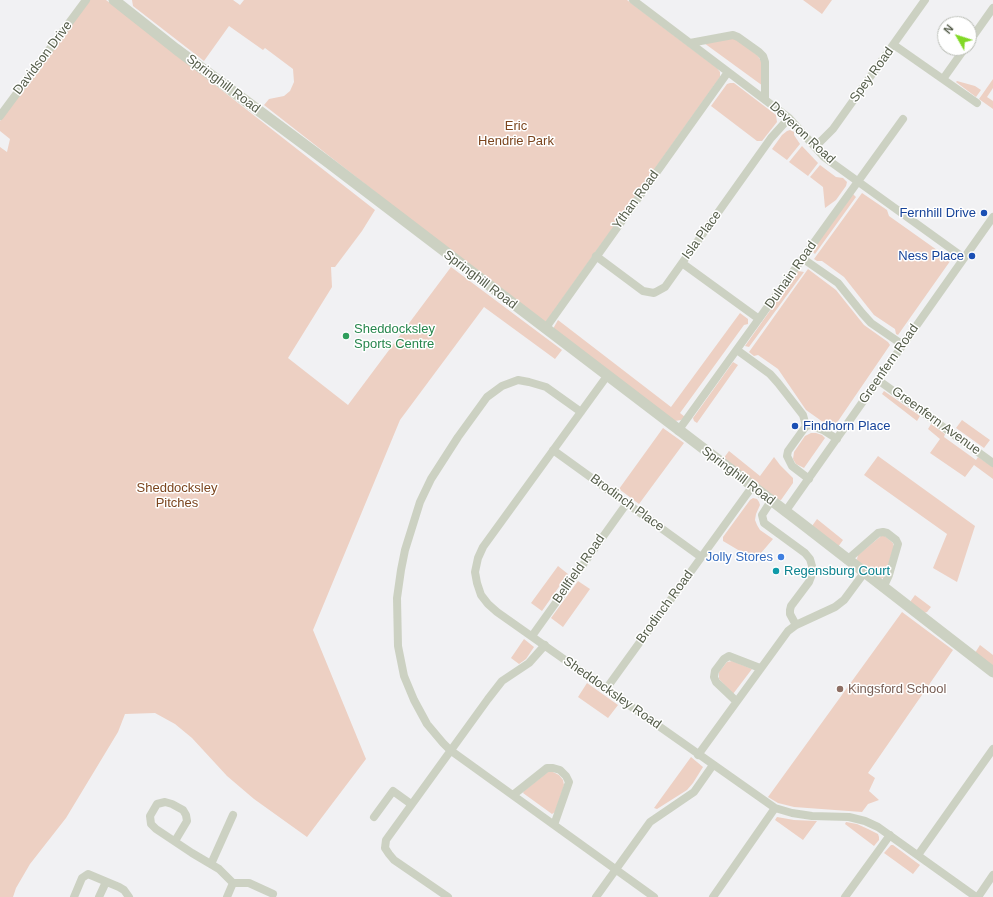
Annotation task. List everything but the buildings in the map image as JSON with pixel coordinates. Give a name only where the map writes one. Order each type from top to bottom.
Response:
[{"type":"street","name":"Davidson Drive","points":[[0,116],[86,0]]},
{"type":"street","name":"Springhill Road","points":[[114,0],[993,672]]},
{"type":"street","name":"Deveron Road","points":[[632,0],[789,118],[824,157],[857,182]]},
{"type":"street","name":"Spey Road","points":[[815,147],[833,129],[926,0]]},
{"type":"street","points":[[977,31],[993,8]]},
{"type":"street","name":"Deveron Road","points":[[690,43],[733,35],[759,52],[763,56],[765,62],[765,99]]},
{"type":"street","points":[[894,45],[977,103]]},
{"type":"street","points":[[943,79],[959,56]]},
{"type":"street","name":"Ythan Road","points":[[545,329],[728,72]]},
{"type":"street","name":"Isla Place","points":[[596,256],[643,291],[654,293],[665,287],[772,138],[789,118]]},
{"type":"street","name":"Dulnain Road","points":[[678,431],[903,119]]},
{"type":"street","points":[[857,182],[964,258]]},
{"type":"street","name":"Greenfern Road","points":[[785,512],[993,217]]},
{"type":"street","points":[[802,258],[838,283],[871,323],[903,345]]},
{"type":"street","points":[[682,263],[760,319]]},
{"type":"street","points":[[737,350],[770,374],[778,382],[803,416],[806,426]]},
{"type":"street","name":"Sheddocksley Road","points":[[607,376],[483,547],[478,558],[475,572],[481,595],[488,604],[532,636],[774,808],[812,816],[849,817],[878,827],[977,897]]},
{"type":"street","points":[[580,412],[546,387],[518,380],[502,386],[487,397],[458,437],[431,479],[420,502],[405,550],[401,570],[397,605],[398,646],[404,676],[421,714],[431,729],[450,750],[654,897]]},
{"type":"street","name":"Greenfern Avenue","points":[[878,380],[993,462]]},
{"type":"street","points":[[806,426],[816,427],[837,439]]},
{"type":"street","points":[[806,426],[788,450],[787,456],[792,466],[809,479]]},
{"type":"street","name":"Brodinch Place","points":[[554,450],[701,556]]},
{"type":"street","name":"Brodinch Road","points":[[606,688],[752,487]]},
{"type":"street","points":[[771,501],[762,515],[764,523],[805,553],[810,559],[812,566],[812,574],[809,582],[791,606],[790,614],[796,625]]},
{"type":"street","name":"Bellfield Road","points":[[532,636],[627,503]]},
{"type":"street","points":[[847,560],[878,533],[887,533],[896,540],[898,544],[889,575],[883,588]]},
{"type":"street","points":[[698,754],[788,631],[796,625],[834,607],[844,600],[864,573]]},
{"type":"street","points":[[448,897],[394,860],[385,848],[386,840],[450,750],[502,681],[530,663],[545,645]]},
{"type":"street","points":[[736,701],[716,682],[714,677],[715,670],[724,659],[729,656],[760,668]]},
{"type":"street","points":[[918,855],[993,750]]},
{"type":"street","points":[[596,897],[650,822],[694,792],[713,765]]},
{"type":"street","points":[[513,796],[547,768],[560,770],[569,782],[554,825]]},
{"type":"street","points":[[374,817],[393,791],[411,804]]},
{"type":"street","points":[[175,841],[186,821],[186,815],[183,810],[172,804],[165,802],[157,804],[150,816],[151,824],[156,830],[219,868],[233,883],[250,883],[273,894]]},
{"type":"street","points":[[713,897],[774,808]]},
{"type":"street","points":[[211,864],[233,815]]},
{"type":"street","points":[[845,897],[890,835]]},
{"type":"street","points":[[74,897],[82,878],[88,874],[124,890],[129,897]]},
{"type":"street","points":[[977,897],[993,876]]},
{"type":"street","points":[[100,897],[106,882]]},
{"type":"street","points":[[227,897],[233,883]]},
{"type":"green space","name":"Sheddocksley Pitches","points":[[88,0],[106,0],[375,210],[362,231],[335,267],[331,267],[332,287],[288,358],[348,405],[451,267],[562,350],[555,359],[484,307],[400,420],[313,630],[366,759],[307,837],[254,799],[227,776],[192,738],[175,724],[155,713],[125,714],[118,732],[66,818],[30,864],[16,888],[13,897],[0,897],[0,147],[7,152],[10,139],[0,131],[0,121]]},
{"type":"green space","name":"Eric Hendrie Park","points":[[132,0],[233,0],[240,5],[244,0],[627,0],[717,68],[720,72],[720,77],[545,323],[264,105],[269,99],[284,96],[290,91],[294,82],[293,69],[265,48],[263,50],[229,26],[204,61],[133,6]]},
{"type":"green space","points":[[803,0],[832,0],[822,14]]},
{"type":"green space","points":[[733,37],[757,55],[760,59],[762,63],[763,86],[704,43]]},
{"type":"green space","points":[[993,79],[993,88],[987,97],[993,101],[993,109],[979,99]]},
{"type":"green space","points":[[956,82],[975,86],[981,90],[976,97]]},
{"type":"green space","points":[[734,83],[776,115],[777,122],[762,141],[757,141],[711,106],[727,84]]},
{"type":"green space","points":[[790,130],[794,132],[794,135],[800,144],[787,160],[772,149],[782,135]]},
{"type":"green space","points":[[802,146],[818,163],[808,176],[789,162]]},
{"type":"green space","points":[[820,165],[836,177],[843,178],[847,182],[846,186],[836,200],[825,208],[823,187],[810,177]]},
{"type":"green space","points":[[862,193],[887,210],[889,216],[944,255],[948,254],[953,257],[898,335],[896,334],[895,329],[874,315],[844,277],[822,261],[817,261],[814,259]]},
{"type":"green space","points":[[853,194],[856,197],[815,254],[812,251]]},
{"type":"green space","points":[[808,269],[836,290],[864,325],[890,345],[834,427],[830,427],[806,410],[778,369],[758,355],[754,356],[749,352]]},
{"type":"green space","points":[[798,271],[804,272],[749,347],[745,346]]},
{"type":"green space","points":[[740,313],[748,319],[748,324],[744,325],[680,413],[685,417],[681,420],[675,421],[554,330],[558,320],[671,407]]},
{"type":"green space","points":[[733,362],[738,365],[697,423],[693,418]]},
{"type":"green space","points":[[884,391],[920,416],[917,421],[882,394]]},
{"type":"green space","points":[[962,420],[990,440],[984,448],[956,428]]},
{"type":"green space","points":[[931,424],[945,434],[944,437],[976,460],[978,457],[993,467],[993,479],[974,465],[965,477],[930,453],[940,439],[928,429]]},
{"type":"green space","points":[[663,428],[684,443],[639,504],[619,489]]},
{"type":"green space","points":[[811,433],[822,435],[825,438],[804,468],[796,464],[793,459],[794,452],[805,436]]},
{"type":"green space","points":[[729,451],[760,476],[774,457],[793,478],[793,483],[781,500],[776,499],[723,459]]},
{"type":"green space","points":[[878,456],[975,526],[957,582],[933,568],[947,534],[864,475]]},
{"type":"green space","points":[[753,498],[757,499],[760,505],[755,520],[757,525],[760,530],[773,539],[755,560],[723,541],[723,537]]},
{"type":"green space","points":[[817,519],[843,540],[838,547],[812,526]]},
{"type":"green space","points":[[881,536],[885,536],[893,543],[894,547],[884,577],[881,579],[858,563],[857,559],[858,555]]},
{"type":"green space","points":[[558,566],[568,574],[542,611],[531,603]]},
{"type":"green space","points":[[578,581],[590,589],[563,627],[551,618]]},
{"type":"green space","points":[[915,595],[931,607],[927,612],[924,613],[910,602]]},
{"type":"green space","points":[[902,612],[953,650],[868,773],[875,778],[869,791],[879,800],[868,804],[862,812],[794,807],[778,803],[768,797]]},
{"type":"green space","points":[[524,639],[534,647],[526,659],[519,664],[511,658]]},
{"type":"green space","points":[[980,645],[993,655],[993,667],[975,653]]},
{"type":"green space","points":[[732,661],[752,669],[733,694],[719,679],[719,672],[727,662]]},
{"type":"green space","points":[[587,683],[618,705],[608,718],[578,697]]},
{"type":"green space","points":[[691,757],[703,767],[693,783],[687,790],[657,809],[654,808]]},
{"type":"green space","points":[[548,772],[553,772],[559,775],[563,780],[564,785],[555,812],[552,814],[523,793]]},
{"type":"green space","points":[[777,817],[794,820],[817,821],[803,840],[775,820]]},
{"type":"green space","points":[[846,822],[857,824],[878,834],[879,840],[874,846],[845,824]]},
{"type":"green space","points":[[891,845],[920,865],[913,874],[884,853]]},
{"type":"place","name":"Fernhill Drive","points":[[984,213]]},
{"type":"place","name":"Ness Place","points":[[972,256]]},
{"type":"place","name":"Sheddocksley Sports Centre","points":[[346,336]]},
{"type":"place","name":"Findhorn Place","points":[[795,426]]},
{"type":"place","name":"Jolly Stores","points":[[781,557]]},
{"type":"place","name":"Regensburg Court","points":[[776,571]]},
{"type":"place","name":"Kingsford School","points":[[840,689]]}]
